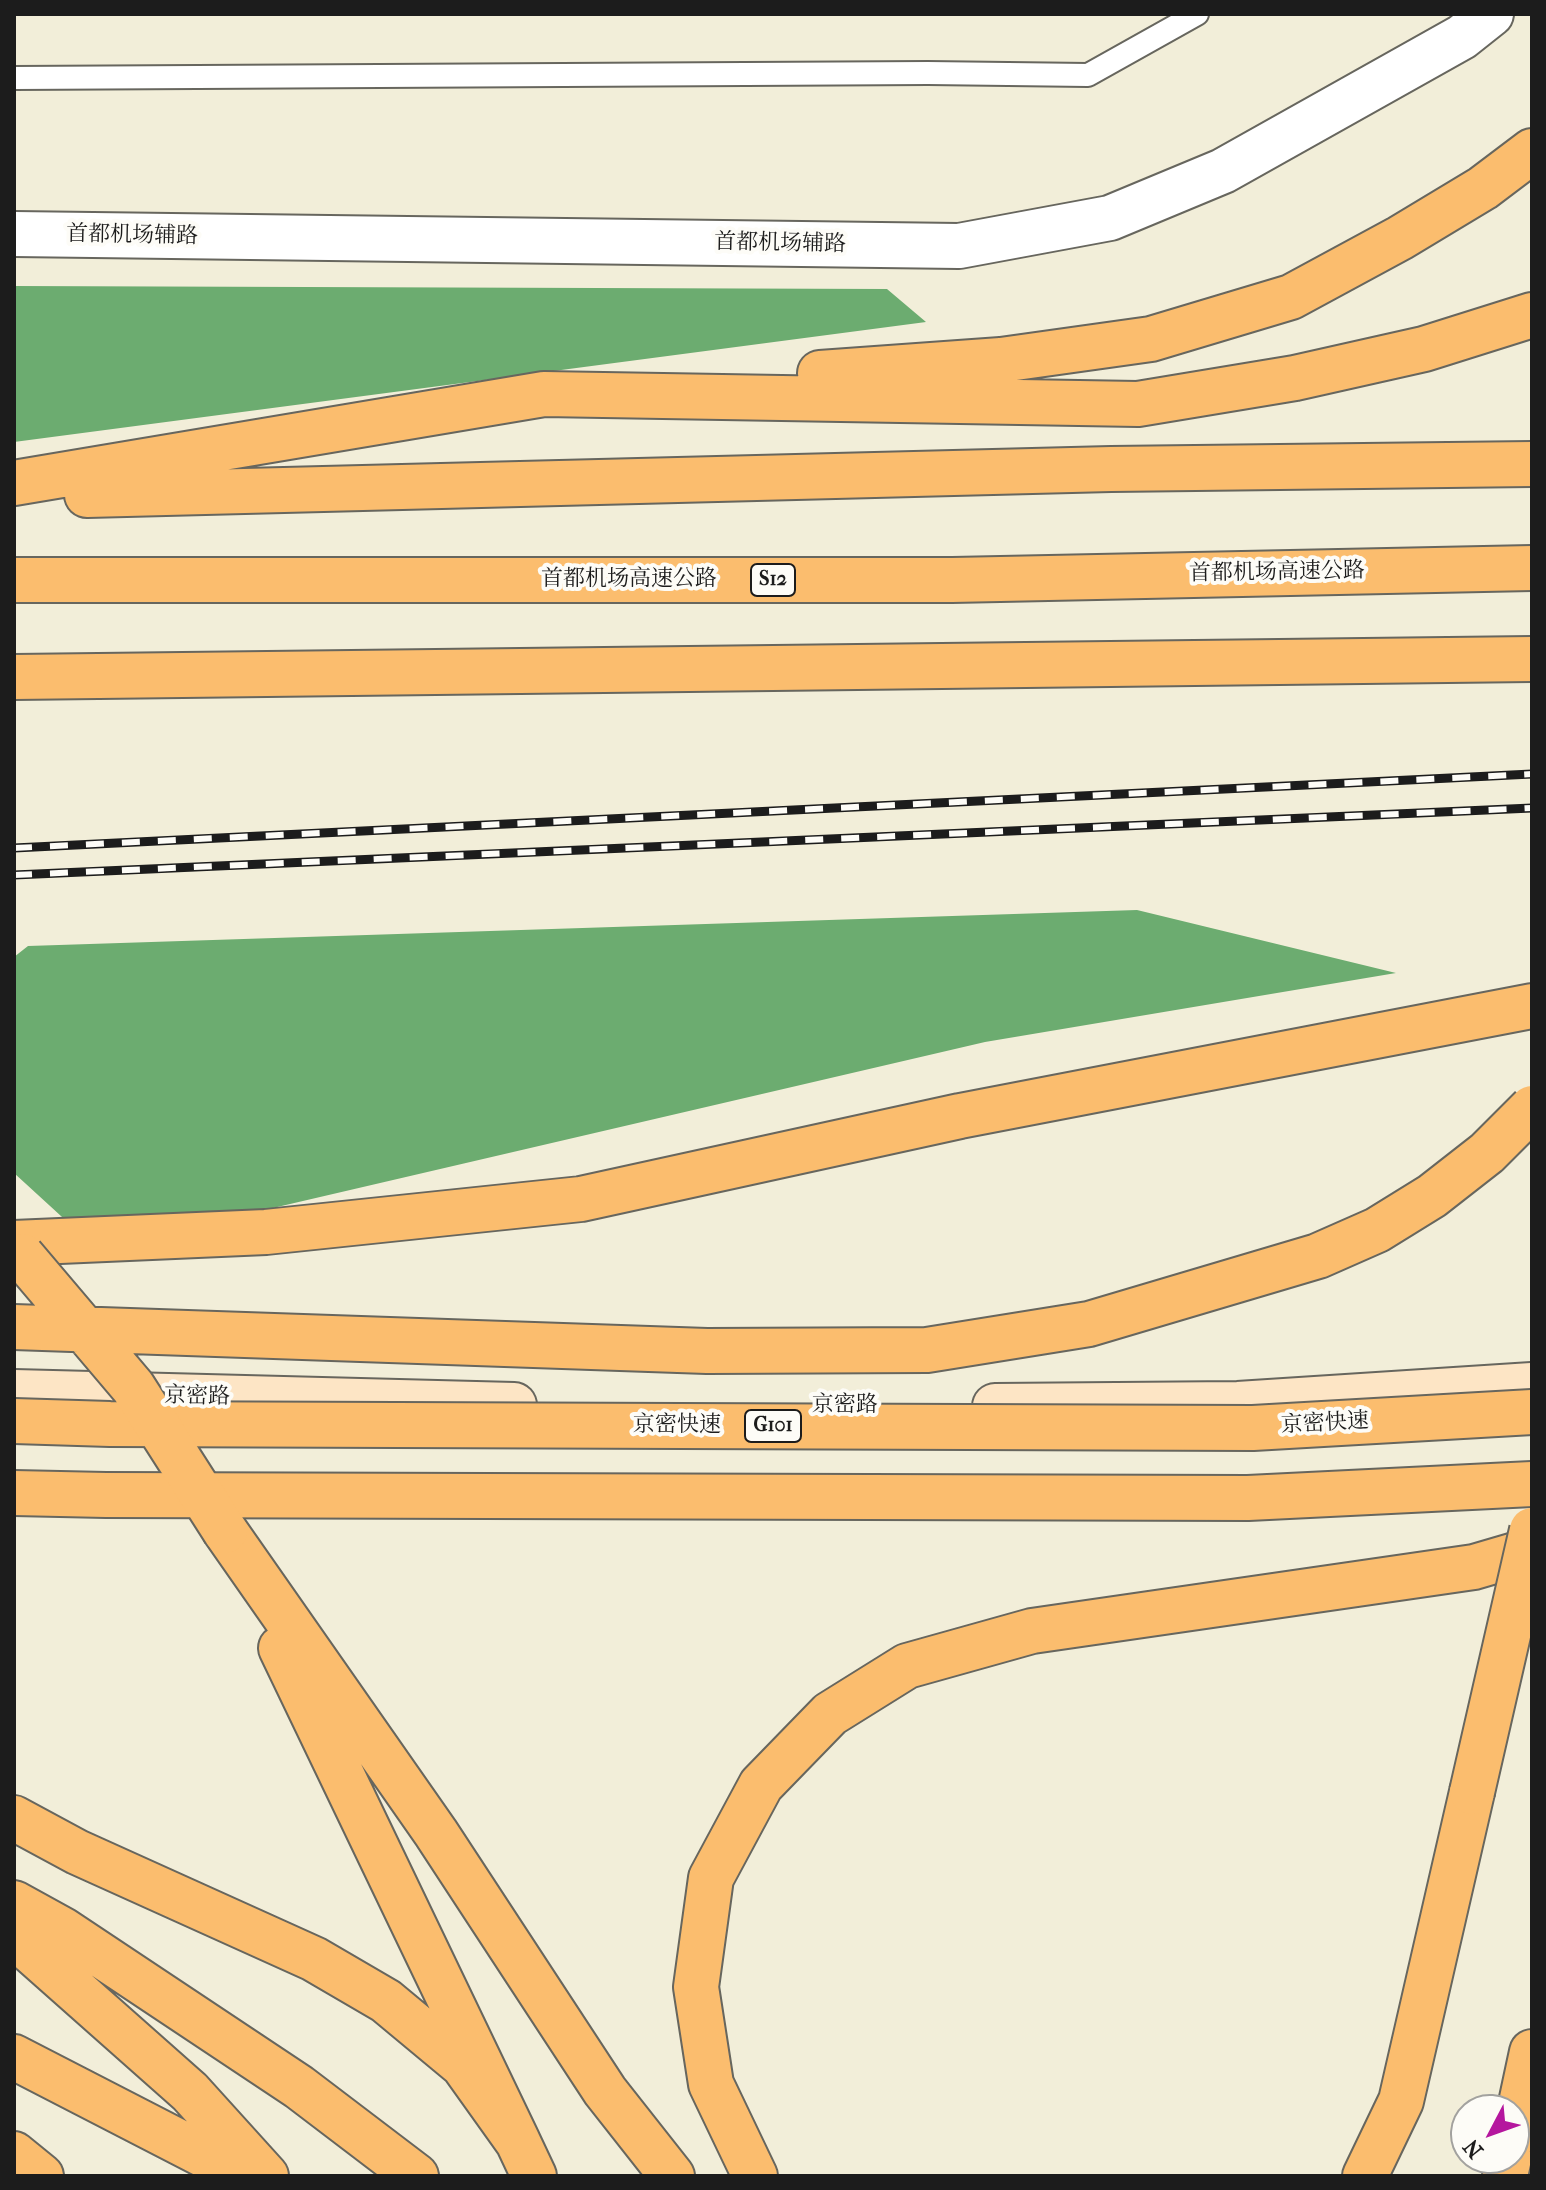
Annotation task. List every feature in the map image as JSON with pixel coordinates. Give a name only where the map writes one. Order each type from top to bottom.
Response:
[{"type":"highway","points":[[14,483],[544,394],[1001,360],[1151,339],[1291,297],[1400,238],[1483,188],[1532,151]]},
{"type":"highway","points":[[544,394],[1138,404],[1295,378],[1424,349],[1532,315]]},
{"type":"highway","points":[[14,500],[135,492],[1111,469],[1532,464]]},
{"type":"highway","name":"首都机场高速公路","points":[[14,580],[952,580],[1532,568]]},
{"type":"highway","points":[[14,677],[1532,659]]},
{"type":"highway","points":[[17,1249],[266,1232],[581,1199],[960,1116],[1532,1006]]},
{"type":"highway","points":[[14,1327],[707,1351],[927,1350],[1089,1324],[1318,1256],[1377,1230],[1432,1196],[1487,1153],[1532,1108]]},
{"type":"highway","points":[[17,1249],[133,1387],[225,1531],[436,1833],[605,2091],[672,2176]]},
{"type":"highway","name":"京密快速","points":[[14,1421],[1253,1428],[1532,1412]]},
{"type":"highway","points":[[14,1493],[1248,1498],[1532,1484]]},
{"type":"highway","points":[[1365,2176],[1401,2101],[1532,1530]]},
{"type":"highway","points":[[225,1531],[526,2159]]},
{"type":"highway","points":[[755,2176],[711,2084],[696,1987],[711,1878],[761,1785],[830,1714],[907,1666],[1032,1631],[1474,1567],[1532,1550]]},
{"type":"highway","points":[[14,1818],[77,1852],[314,1959],[386,2001],[463,2065],[526,2159]]},
{"type":"highway","points":[[14,1903],[63,1930],[299,2087],[416,2176]]},
{"type":"highway","points":[[14,1936],[190,2092],[266,2176]]},
{"type":"highway","points":[[1523,2094],[1532,2052]]},
{"type":"highway","points":[[14,2057],[245,2176]]},
{"type":"highway","points":[[14,2154],[41,2176]]},
{"type":"main road","name":"京密路","points":[[14,1392],[617,1407],[1142,1405],[1238,1404],[1532,1385]]},
{"type":"main road","points":[[14,1493],[1532,1503]]},
{"type":"street","name":"首都机场辅路","points":[[14,234],[959,246],[1110,218],[1223,171],[1462,37],[1491,14]]},
{"type":"lane","points":[[14,78],[913,73],[1088,75],[1197,14]]},
{"type":"green space","points":[[14,286],[887,289],[926,322],[14,442]]},
{"type":"green space","points":[[1137,910],[1396,973],[985,1042],[97,1249],[14,1173],[14,957],[28,946]]},
{"type":"railway","points":[[14,848],[1532,774]]},
{"type":"railway","points":[[14,875],[1532,808]]}]
